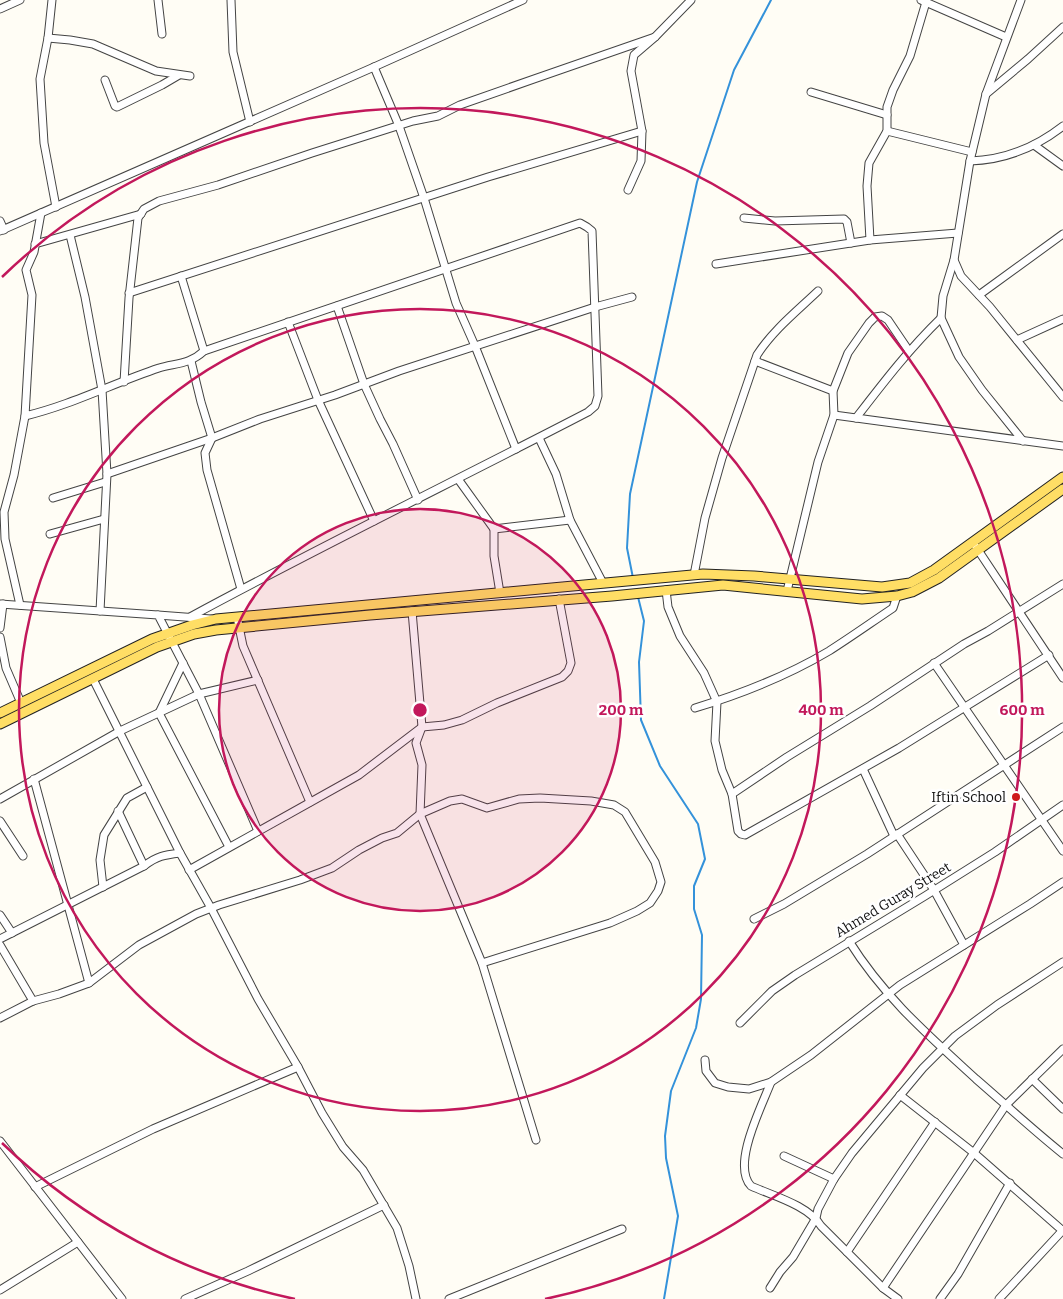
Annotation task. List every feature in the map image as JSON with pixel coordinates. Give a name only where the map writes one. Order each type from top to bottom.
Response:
[{"type":"main road","points":[[0,724],[157,647],[216,630],[412,611],[612,596],[723,585],[862,599],[897,596],[925,586],[1063,477]]},
{"type":"main road","points":[[0,713],[167,633],[216,619],[694,575],[728,574],[866,587],[896,587],[921,578],[976,546],[1063,489]]},
{"type":"street","points":[[0,8],[20,0]]},
{"type":"street","points":[[52,0],[48,38],[40,78],[44,143],[56,207]]},
{"type":"street","points":[[158,0],[162,34]]},
{"type":"street","points":[[231,0],[233,52],[250,122]]},
{"type":"street","points":[[0,221],[2,230],[523,0]]},
{"type":"street","points":[[628,190],[641,161],[642,131],[631,71],[634,56],[691,0]]},
{"type":"street","points":[[1021,0],[986,94],[970,161],[954,260],[943,296],[941,318],[959,357],[982,390],[1023,441]]},
{"type":"street","points":[[870,240],[867,186],[869,163],[886,131],[886,107],[910,56],[924,1],[1006,37]]},
{"type":"street","points":[[986,94],[1063,27]]},
{"type":"street","points":[[124,382],[129,293],[138,218],[144,209],[159,201],[218,185],[399,126],[438,116],[460,105],[655,37]]},
{"type":"street","points":[[48,38],[93,44],[156,72],[190,76]]},
{"type":"street","points":[[374,67],[399,126],[424,198],[456,303],[516,449]]},
{"type":"street","points":[[105,80],[114,106],[117,107],[162,86],[179,75]]},
{"type":"street","points":[[811,92],[887,115]]},
{"type":"street","points":[[970,161],[986,161],[1027,149],[1063,126]]},
{"type":"street","points":[[129,293],[488,177],[642,131]]},
{"type":"street","points":[[886,131],[972,152]]},
{"type":"street","points":[[1034,144],[1063,166]]},
{"type":"street","points":[[20,605],[5,539],[4,512],[14,475],[25,416],[32,295],[26,270],[35,244],[41,213]]},
{"type":"street","points":[[35,244],[141,214]]},
{"type":"street","points":[[744,218],[775,221],[844,219],[847,222],[852,243]]},
{"type":"street","points":[[25,416],[159,368],[191,361],[204,351],[580,223],[588,227],[592,232],[595,307],[598,396],[595,406],[588,412],[539,438],[241,589],[190,617]]},
{"type":"street","points":[[716,264],[870,240],[958,233]]},
{"type":"street","points":[[979,295],[1063,234]]},
{"type":"street","points":[[70,235],[85,297],[102,390],[107,474],[105,482],[100,611]]},
{"type":"street","points":[[954,260],[961,276],[1017,340],[1063,397]]},
{"type":"street","points":[[180,276],[204,351]]},
{"type":"street","points":[[694,575],[707,509],[755,361],[764,343],[818,291]]},
{"type":"street","points":[[107,474],[212,438],[260,419],[475,346],[632,297]]},
{"type":"street","points":[[337,306],[364,384],[418,500]]},
{"type":"street","points":[[787,591],[818,462],[834,415],[833,391],[848,353],[868,323],[876,317],[882,316],[888,320],[909,351]]},
{"type":"street","points":[[856,418],[909,351],[941,318]]},
{"type":"street","points":[[1017,340],[1063,319]]},
{"type":"street","points":[[288,322],[318,400],[374,521]]},
{"type":"street","points":[[191,361],[212,438],[205,453],[207,470],[241,589]]},
{"type":"street","points":[[755,361],[833,391]]},
{"type":"street","points":[[834,415],[1063,446]]},
{"type":"street","points":[[539,438],[556,474],[570,520],[606,583]]},
{"type":"street","points":[[458,479],[494,530],[494,556],[500,593]]},
{"type":"street","points":[[53,498],[105,482]]},
{"type":"street","points":[[50,534],[104,519]]},
{"type":"street","points":[[494,530],[570,520]]},
{"type":"street","points":[[976,546],[1063,678]]},
{"type":"street","points":[[732,794],[964,644],[1063,584]]},
{"type":"street","points":[[662,590],[680,636],[704,673],[717,702],[715,741],[722,770],[732,794],[738,831],[745,835],[863,768],[1049,655]]},
{"type":"street","points":[[694,708],[717,702],[792,671],[829,651],[893,608],[897,596]]},
{"type":"street","points":[[189,870],[359,775],[422,726],[444,725],[462,720],[497,703],[562,677],[568,671],[571,663],[559,599]]},
{"type":"street","points":[[0,628],[2,604],[216,619]]},
{"type":"street","points":[[412,611],[422,726],[416,743],[422,765],[420,814],[482,963],[536,1140]]},
{"type":"street","points":[[158,615],[199,694],[258,831]]},
{"type":"street","points":[[238,617],[238,627],[243,646],[310,802]]},
{"type":"street","points":[[0,637],[3,669],[22,703]]},
{"type":"street","points":[[159,713],[183,663]]},
{"type":"street","points":[[934,664],[1005,764],[1063,851]]},
{"type":"street","points":[[93,678],[180,854],[211,908],[258,999],[298,1067],[322,1113],[343,1147],[363,1170],[397,1228],[409,1266],[416,1299]]},
{"type":"street","points":[[0,799],[120,731],[199,694],[258,680]]},
{"type":"street","points":[[159,713],[229,847]]},
{"type":"street","points":[[754,919],[784,904],[896,835],[1063,727]]},
{"type":"street","points":[[863,768],[896,835],[934,890],[964,945]]},
{"type":"street","points":[[34,779],[89,984]]},
{"type":"street","points":[[103,887],[100,860],[104,836],[127,798],[147,787]]},
{"type":"street","points":[[0,1018],[33,1000],[89,984],[139,946],[196,914],[332,868],[374,842],[397,832],[420,814],[450,801],[462,799],[487,808],[519,799],[540,798],[591,801],[620,807],[625,812],[655,862],[661,882],[658,891],[650,903],[638,911],[610,923],[482,963]]},
{"type":"street","name":"Ahmed Guray Street","points":[[740,1023],[772,992],[795,975],[934,890],[1063,805]]},
{"type":"street","points":[[118,811],[144,866]]},
{"type":"street","points":[[0,821],[23,856]]},
{"type":"street","points":[[0,939],[68,906],[162,855],[180,854]]},
{"type":"street","points":[[705,1060],[706,1071],[715,1083],[728,1087],[749,1089],[771,1082],[811,1055],[888,994],[1063,882]]},
{"type":"street","points":[[0,915],[12,933]]},
{"type":"street","points":[[849,941],[865,966],[888,994],[942,1048],[1063,1154]]},
{"type":"street","points":[[0,945],[33,1000]]},
{"type":"street","points":[[770,1288],[780,1272],[793,1257],[816,1218],[818,1209],[834,1179],[852,1153],[942,1048],[955,1036],[998,1005],[1063,962]]},
{"type":"street","points":[[883,1288],[1006,1105],[1063,1049]]},
{"type":"street","points":[[35,1187],[153,1129],[298,1067]]},
{"type":"street","points":[[1032,1079],[1063,1109]]},
{"type":"street","points":[[771,1082],[744,1155],[743,1171],[747,1182],[751,1186],[806,1210],[883,1288],[898,1299]]},
{"type":"street","points":[[900,1095],[974,1153],[1063,1230],[999,1299]]},
{"type":"street","points":[[847,1252],[935,1122]]},
{"type":"street","points":[[1,1145],[122,1299]]},
{"type":"street","points":[[784,1156],[834,1179]]},
{"type":"street","points":[[940,1299],[958,1274],[1010,1183]]},
{"type":"street","points":[[185,1299],[248,1271],[384,1205]]},
{"type":"street","points":[[449,1299],[622,1228]]},
{"type":"street","points":[[0,1290],[78,1242]]},
{"type":"waterway","points":[[633,578],[627,548],[630,494],[697,182],[734,70],[771,0]]},
{"type":"waterway","points":[[638,597],[644,621],[639,662],[641,720],[660,766],[698,824],[705,859],[694,886],[694,909],[702,935],[701,999],[696,1028],[671,1091],[665,1136],[666,1158],[678,1216],[664,1299]]},
{"type":"place","name":"Iftin School","points":[[1016,797]]}]
